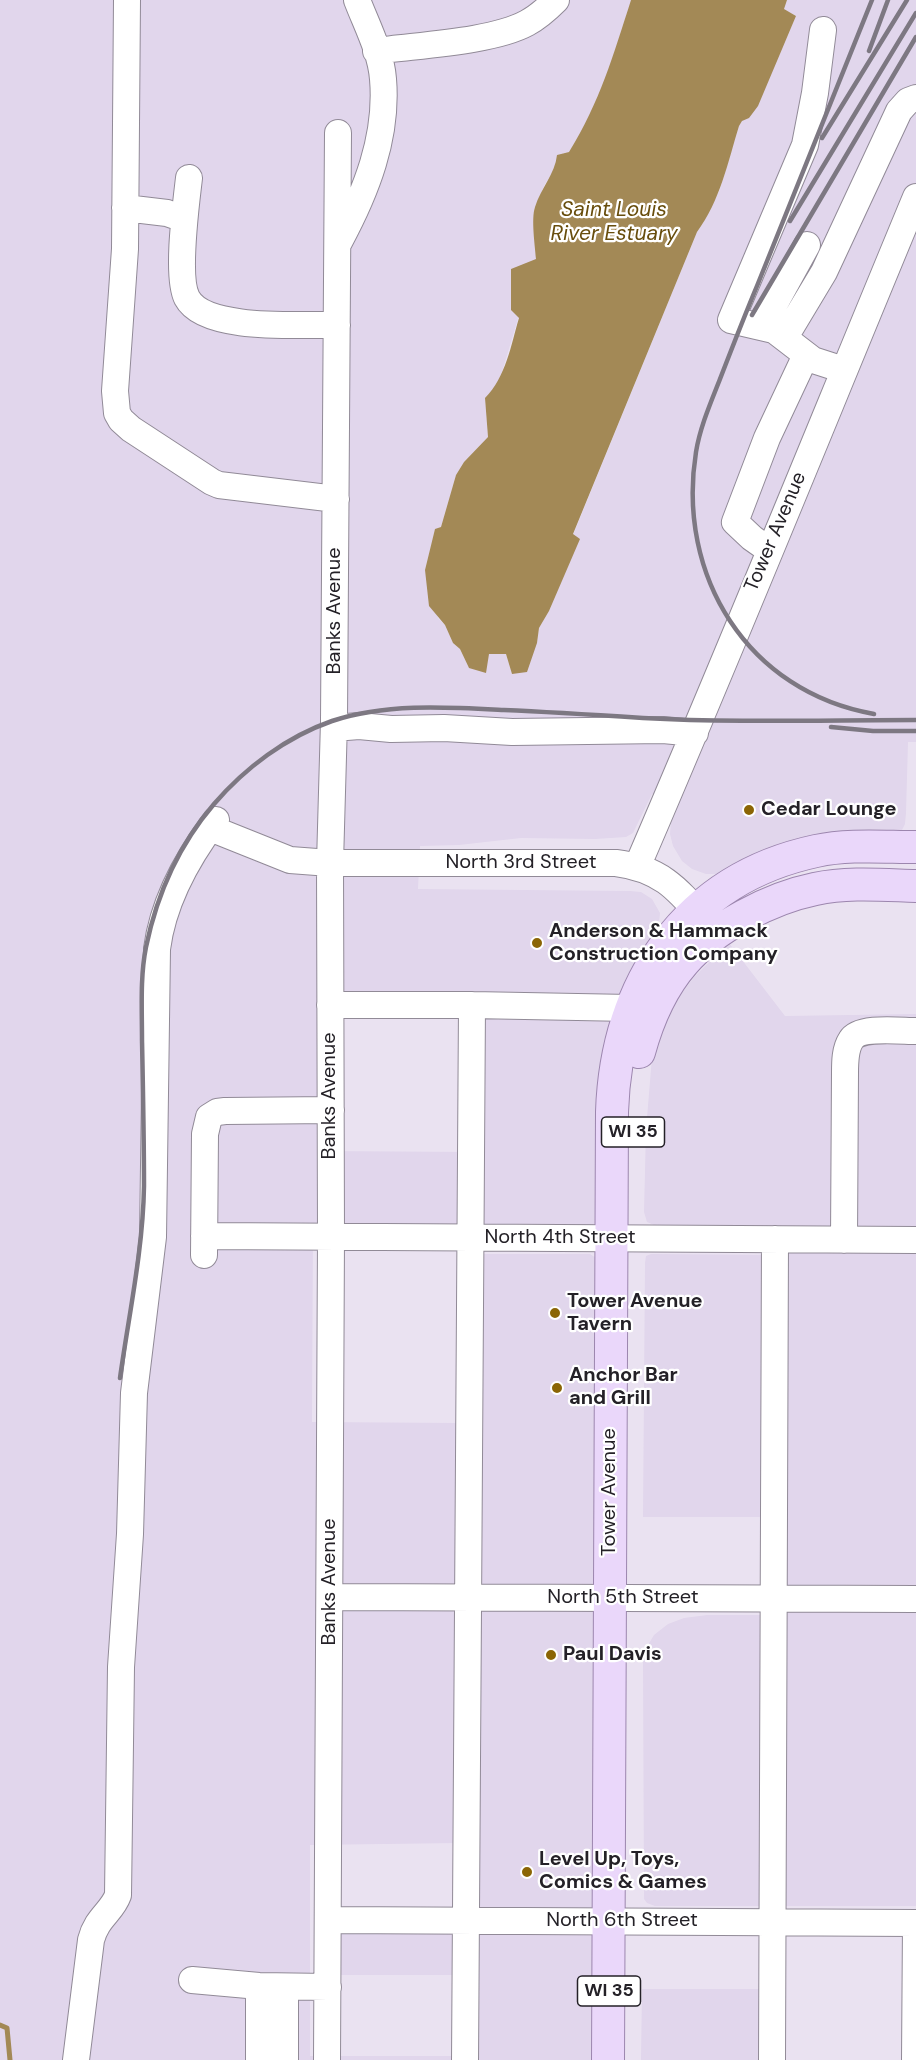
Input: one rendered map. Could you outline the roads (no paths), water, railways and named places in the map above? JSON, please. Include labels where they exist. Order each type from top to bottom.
[{"type":"main road","name":"WI 35","points":[[696,910],[750,874],[798,855],[840,848],[916,847]]},
{"type":"main road","name":"WI 35","points":[[716,934],[766,905],[815,889],[853,884],[916,886]]},
{"type":"main road","name":"Tower Avenue","points":[[609,2060],[619,1921],[622,1238],[613,1082],[630,1008],[647,972],[682,924],[696,910]]},
{"type":"main road","name":"Tower Avenue","points":[[622,1238],[639,1050],[652,1013],[672,978],[691,954],[716,934]]},
{"type":"main road","name":"Tower Avenue","points":[[619,1921],[629,2060]]},
{"type":"street","points":[[127,0],[125,208],[122,294],[116,364],[116,406],[120,420],[219,485],[336,498]]},
{"type":"street","points":[[338,244],[363,194],[376,154],[383,111],[383,78],[376,51],[357,0]]},
{"type":"street","points":[[376,51],[503,32],[525,25],[541,15],[556,0]]},
{"type":"street","points":[[823,30],[805,145],[731,320],[775,332],[806,355],[844,370]]},
{"type":"street","points":[[775,332],[824,272],[899,111],[908,101],[916,98]]},
{"type":"street","name":"Banks Avenue","points":[[327,2060],[331,1237],[330,863],[334,728],[338,133]]},
{"type":"street","points":[[189,178],[184,219],[184,287],[188,300],[213,316],[238,323],[337,325]]},
{"type":"street","name":"Tower Avenue","points":[[637,867],[695,733],[916,198]]},
{"type":"street","points":[[125,208],[167,213],[184,219]]},
{"type":"street","points":[[775,332],[769,314],[807,245]]},
{"type":"street","points":[[769,550],[735,522],[767,438],[806,355]]},
{"type":"street","points":[[334,728],[359,726],[513,732],[663,730],[695,733]]},
{"type":"street","name":"North 3rd Street","points":[[76,2060],[94,1928],[114,1904],[118,1895],[121,1667],[130,1534],[134,1393],[153,1237],[157,949],[160,929],[175,890],[193,854],[213,824],[290,860],[330,863],[616,863],[647,870],[664,879],[696,910],[716,934]]},
{"type":"street","points":[[330,1005],[630,1008]]},
{"type":"street","points":[[465,2060],[472,1005]]},
{"type":"street","points":[[844,1239],[847,1047],[853,1036],[862,1032],[916,1030]]},
{"type":"street","name":"North 4th Street","points":[[331,1110],[225,1111],[217,1112],[209,1117],[205,1134],[204,1245],[331,1237],[916,1240]]},
{"type":"street","points":[[772,2060],[775,1239]]},
{"type":"street","name":"North 5th Street","points":[[330,1597],[916,1599]]},
{"type":"street","name":"North 6th Street","points":[[329,1920],[916,1923]]},
{"type":"street","points":[[915,2060],[916,1923]]},
{"type":"street","points":[[192,1980],[259,1986],[328,1987]]},
{"type":"street","points":[[259,1986],[260,2060]]},
{"type":"street","points":[[285,1987],[285,2060]]},
{"type":"water","name":"Saint Louis River Estuary","points":[[631,0],[787,0],[784,9],[796,16],[758,106],[739,126],[712,207],[697,232],[573,534],[580,539],[549,611],[539,628],[537,643],[527,672],[512,674],[506,654],[489,654],[486,673],[469,668],[445,625],[429,606],[425,570],[435,529],[441,527],[456,475],[464,462],[488,437],[485,398],[503,371],[519,318],[511,310],[511,269],[536,259],[533,225],[535,207],[554,168],[557,155],[569,152],[589,115],[605,78]]},
{"type":"waterway","points":[[0,2025],[7,2028],[10,2060]]},
{"type":"railway","points":[[872,0],[706,415],[696,452],[693,498],[698,542],[710,584],[730,621],[757,654],[790,681],[829,702],[874,714]]},
{"type":"railway","points":[[869,51],[888,0]]},
{"type":"railway","points":[[822,138],[907,0]]},
{"type":"railway","points":[[790,221],[916,13]]},
{"type":"railway","points":[[752,315],[916,37]]},
{"type":"railway","points":[[120,1378],[143,1210],[142,993],[146,947],[163,890],[190,837],[214,804],[253,766],[283,745],[332,721],[353,715],[395,709],[461,708],[711,720],[916,720]]},
{"type":"railway","points":[[831,727],[873,731],[916,731]]},
{"type":"place","name":"Cedar Lounge","points":[[749,810]]},
{"type":"place","name":"Anderson & Hammack Construction Company","points":[[537,943]]},
{"type":"place","name":"Tower Avenue Tavern","points":[[555,1313]]},
{"type":"place","name":"Anchor Bar and Grill","points":[[557,1388]]},
{"type":"place","name":"Paul Davis","points":[[551,1655]]},
{"type":"place","name":"Level Up, Toys, Comics & Games","points":[[527,1872]]}]
